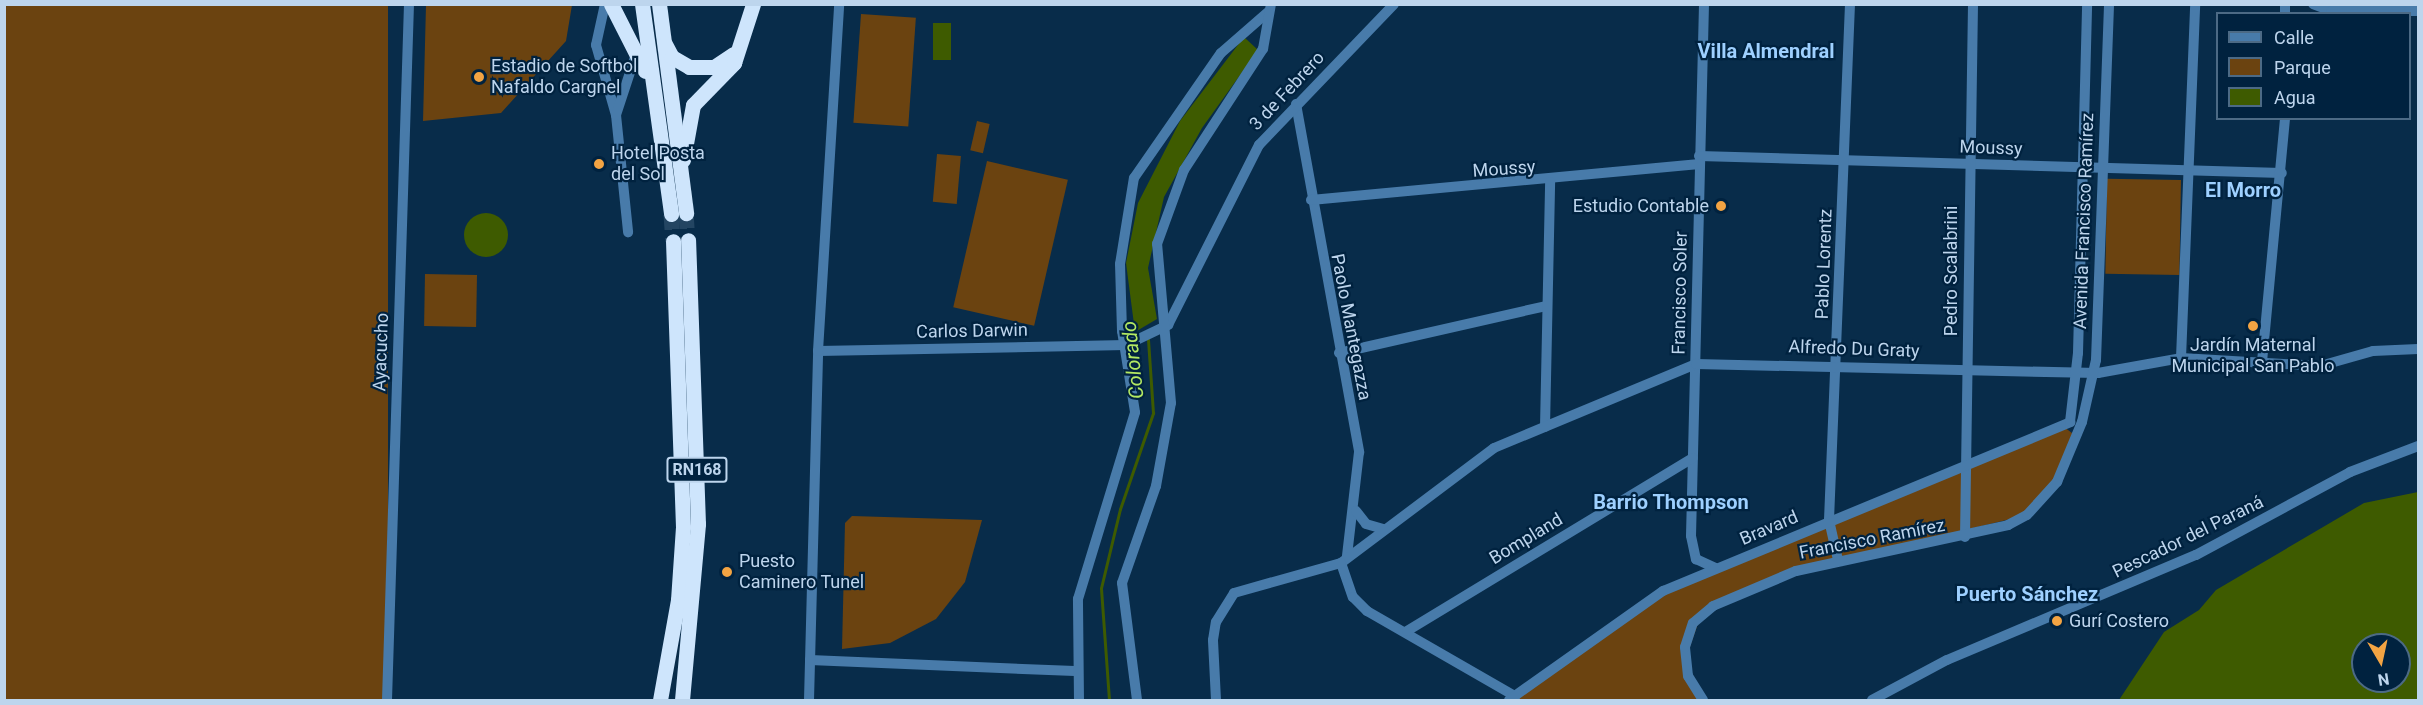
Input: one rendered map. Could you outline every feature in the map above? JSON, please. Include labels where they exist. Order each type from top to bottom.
[{"type":"highway","points":[[611,4],[651,83]]},
{"type":"highway","points":[[642,4],[651,83],[678,214],[681,175],[693,105],[734,63],[744,40],[753,4]]},
{"type":"highway","points":[[659,4],[681,175]]},
{"type":"highway","points":[[661,25],[666,50],[689,67],[724,62],[744,40]]},
{"type":"highway","name":"RN168","points":[[682,700],[698,524],[688,240]]},
{"type":"highway","name":"RN168","points":[[660,700],[678,600],[683,527],[673,241]]},
{"type":"street","name":"Ayacucho","points":[[387,700],[409,4]]},
{"type":"street","points":[[605,4],[596,45],[616,115],[628,232]]},
{"type":"street","points":[[809,700],[818,351],[839,4]]},
{"type":"street","name":"3 de Febrero","points":[[1164,328],[1193,278],[1259,145],[1394,4]]},
{"type":"street","name":"Francisco Soler","points":[[1704,4],[1693,458],[1693,552],[1701,564],[1715,568]]},
{"type":"street","name":"Pablo Lorentz","points":[[1839,560],[1828,520],[1837,366],[1850,4]]},
{"type":"street","name":"Pedro Scalabrini","points":[[1965,537],[1973,4]]},
{"type":"street","name":"Avenida Francisco Ramírez","points":[[2064,428],[2075,412],[2080,167],[2087,4]]},
{"type":"street","name":"Avenida Francisco Ramírez","points":[[2076,436],[2094,373],[2109,4]]},
{"type":"street","points":[[2181,358],[2186,172],[2195,4]]},
{"type":"street","points":[[2313,4],[2331,11],[2418,11]]},
{"type":"street","points":[[1137,700],[1122,583],[1156,486],[1170,419],[1164,328],[1156,259],[1169,199],[1206,130],[1263,50],[1269,8]]},
{"type":"street","points":[[1079,700],[1075,671],[1075,627],[1086,560],[1135,412],[1130,344],[1120,264],[1137,169],[1221,53],[1269,8]]},
{"type":"street","points":[[616,115],[645,31]]},
{"type":"street","name":"Paolo Mantegazza","points":[[1296,104],[1338,353],[1359,452],[1356,511],[1344,559]]},
{"type":"street","points":[[2262,362],[2285,147],[2285,120]]},
{"type":"street","name":"Moussy","points":[[1311,200],[1550,182],[1699,160],[1844,161],[2080,167],[2101,170],[2282,173]]},
{"type":"street","points":[[1545,427],[1550,182]]},
{"type":"street","points":[[1338,353],[1546,306]]},
{"type":"street","points":[[1130,344],[1164,328]]},
{"type":"street","name":"Carlos Darwin","points":[[818,351],[1130,344]]},
{"type":"street","name":"Alfredo Du Graty","points":[[1344,559],[1475,460],[1545,427],[1696,364],[2094,373],[2181,358],[2319,366],[2373,351],[2418,349]]},
{"type":"street","name":"Bravard","points":[[1512,698],[1646,600],[1828,520],[2064,428]]},
{"type":"street","name":"Francisco Ramírez","points":[[1703,700],[1689,676],[1685,647],[1701,615],[1751,586],[1839,560],[1965,537],[2027,515],[2057,482],[2076,436]]},
{"type":"street","name":"Pescador del Paraná","points":[[1872,700],[1947,660],[2196,555],[2350,471],[2418,446]]},
{"type":"street","name":"Bompland","points":[[1407,631],[1693,458]]},
{"type":"street","points":[[1356,511],[1366,524],[1383,529]]},
{"type":"street","points":[[1216,700],[1213,640],[1216,622],[1234,593],[1344,559],[1353,597],[1512,698]]},
{"type":"street","points":[[810,660],[1075,671]]},
{"type":"green space","name":"Estadio de Softbol Nafaldo Cargnel","points":[[426,4],[572,5],[566,41],[501,113],[423,121]]},
{"type":"green space","points":[[4,5],[388,5],[388,700],[4,700]]},
{"type":"green space","points":[[861,14],[916,18],[908,127],[853,123]]},
{"type":"green space","points":[[977,121],[990,124],[983,153],[970,150]]},
{"type":"green space","points":[[937,154],[961,156],[957,204],[933,202]]},
{"type":"green space","points":[[987,161],[1068,180],[1034,326],[953,307]]},
{"type":"green space","points":[[2107,179],[2181,180],[2179,275],[2105,274]]},
{"type":"green space","points":[[425,274],[477,275],[476,327],[424,326]]},
{"type":"green space","points":[[2064,427],[2076,436],[2062,473],[2027,515],[1796,571],[1701,615],[1686,658],[1703,700],[1509,700],[1646,600]]},
{"type":"green space","points":[[852,516],[982,520],[965,582],[936,619],[890,643],[842,649],[845,523]]},
{"type":"water","points":[[933,23],[951,23],[951,60],[933,60]]},
{"type":"water","points":[[1244,37],[1258,50],[1202,128],[1164,197],[1148,268],[1157,319],[1135,332],[1126,263],[1138,203],[1180,121]]},
{"type":"water","points":[[486,213],[502,219],[508,235],[502,251],[486,257],[470,251],[464,235],[470,219]]},
{"type":"water","points":[[2418,492],[2418,700],[2119,700],[2164,632],[2199,610],[2216,590],[2364,503]]},
{"type":"waterway","name":"Colorado","points":[[1109,700],[1101,588],[1120,509],[1153,413],[1148,339]]},
{"type":"tunnel","points":[[686,213],[688,240]]},
{"type":"tunnel","points":[[671,214],[673,241]]},
{"type":"place","name":"Estadio de Softbol Nafaldo Cargnel","points":[[479,77]]},
{"type":"place","name":"Hotel Posta del Sol","points":[[599,164]]},
{"type":"place","name":"Estudio Contable","points":[[1721,206]]},
{"type":"place","name":"Jardín Maternal Municipal San Pablo","points":[[2253,326]]},
{"type":"place","name":"Puesto Caminero Tunel","points":[[727,572]]},
{"type":"place","name":"Gurí Costero","points":[[2057,621]]},
{"type":"district","name":"Villa Almendral","points":[[1766,51]]},
{"type":"district","name":"El Morro","points":[[2243,190]]},
{"type":"district","name":"Barrio Thompson","points":[[1671,502]]},
{"type":"district","name":"Puerto Sánchez","points":[[2027,594]]}]
